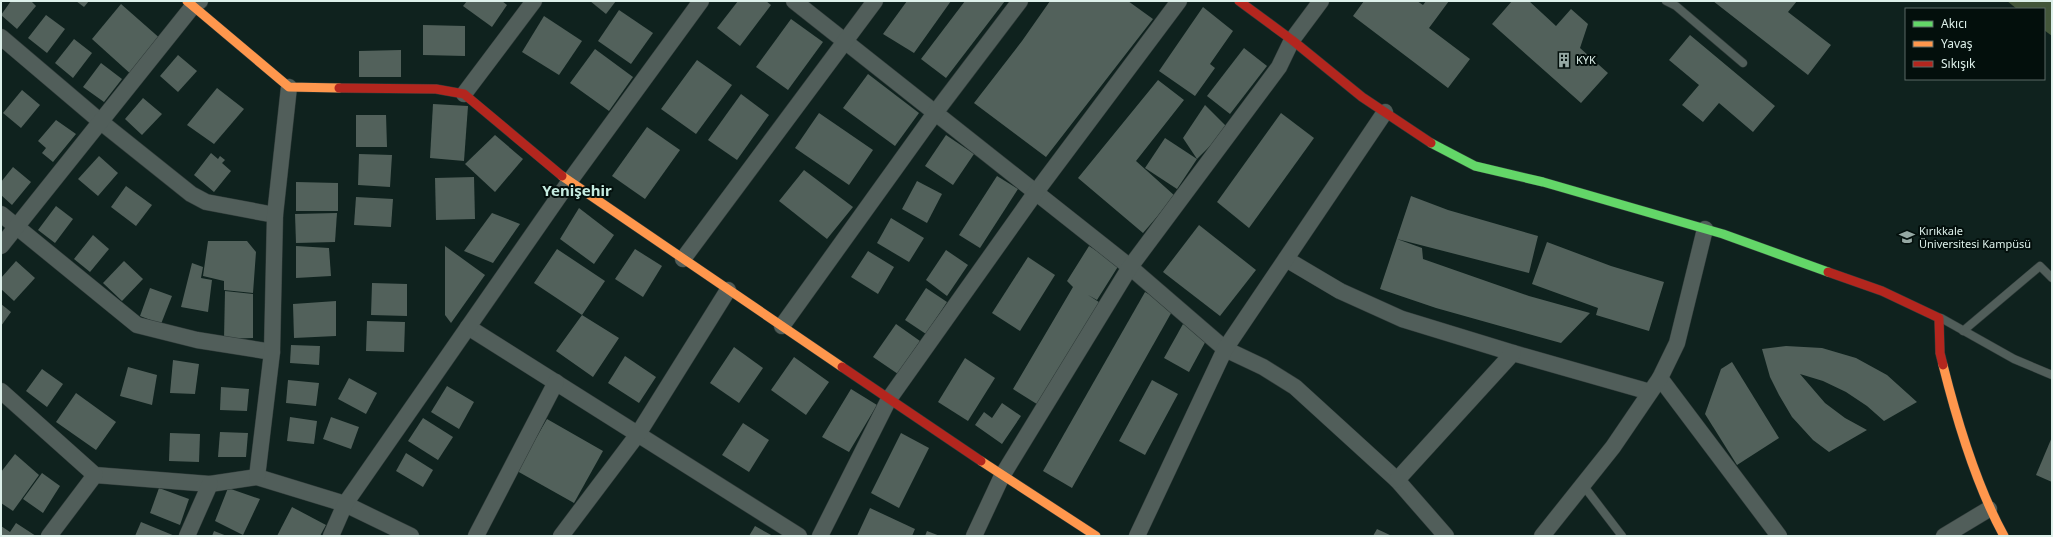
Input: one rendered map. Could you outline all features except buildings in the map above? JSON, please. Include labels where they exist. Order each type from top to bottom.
[{"type":"street","points":[[464,94],[534,1]]},
{"type":"street","points":[[331,536],[345,504],[569,182],[701,1]]},
{"type":"street","points":[[794,1],[1130,267],[1225,349],[1263,366],[1295,387],[1397,480],[1446,536]]},
{"type":"street","points":[[683,259],[846,42],[875,1]]},
{"type":"street","points":[[782,326],[935,113],[1020,1]]},
{"type":"street","points":[[820,536],[889,399],[1036,192],[1179,1]]},
{"type":"street","points":[[1239,1],[1292,40],[1362,97],[1422,138],[1476,166],[1543,182],[1705,229],[1882,291],[1939,318],[1940,353],[1952,401],[1989,509],[2004,536]]},
{"type":"street","points":[[974,536],[1002,476],[1130,267],[1279,67],[1292,40],[1322,1]]},
{"type":"street","points":[[1,246],[193,3],[289,87],[436,89],[464,94],[569,182],[1002,476],[1096,536]]},
{"type":"street","points":[[1,37],[100,122],[191,194],[206,202],[275,215]]},
{"type":"street","points":[[257,477],[272,352],[275,215],[289,87]]},
{"type":"street","points":[[1137,536],[1225,349],[1385,112]]},
{"type":"street","points":[[1,214],[137,325],[197,340],[272,352]]},
{"type":"street","points":[[1542,536],[1613,447],[1660,378],[1677,343],[1705,229]]},
{"type":"street","points":[[1286,259],[1340,291],[1402,319],[1513,353],[1650,392]]},
{"type":"street","points":[[561,536],[638,434],[728,290]]},
{"type":"street","points":[[468,327],[799,536]]},
{"type":"street","points":[[1397,480],[1513,353]]},
{"type":"street","points":[[1660,378],[1779,536]]},
{"type":"street","points":[[476,536],[556,382]]},
{"type":"street","points":[[1,391],[95,475],[210,484],[257,477],[345,504],[411,536]]},
{"type":"street","points":[[49,536],[95,475]]},
{"type":"street","points":[[187,536],[210,484]]},
{"type":"street","points":[[1944,536],[1989,509]]},
{"type":"lane","points":[[1666,1],[1676,6],[1743,63]]},
{"type":"lane","points":[[1963,331],[2040,266],[2052,278]]},
{"type":"lane","points":[[1939,318],[2014,359],[2052,375]]},
{"type":"lane","points":[[1583,485],[1622,536]]},
{"type":"green space","points":[[2007,1],[2052,1],[2052,36],[2045,31],[2045,8],[2016,8]]},
{"type":"traffic: fast","points":[[1431,143],[1475,166],[1543,182],[1723,234],[1828,272]]},
{"type":"traffic: slow","points":[[187,1],[289,87],[339,88]]},
{"type":"traffic: slow","points":[[562,176],[842,367]]},
{"type":"traffic: slow","points":[[1943,365],[1954,408],[1968,452],[1985,496],[2004,536]]},
{"type":"traffic: slow","points":[[981,461],[1096,536]]},
{"type":"traffic: jam","points":[[1239,1],[1292,40],[1362,97],[1431,143]]},
{"type":"traffic: jam","points":[[339,88],[436,89],[464,94],[562,176]]},
{"type":"traffic: jam","points":[[1828,272],[1882,291],[1939,318],[1940,353],[1943,365]]},
{"type":"traffic: jam","points":[[842,367],[981,461]]},
{"type":"place","name":"KYK","points":[[1564,60]]},
{"type":"place","name":"Kırıkkale Üniversitesi Kampüsü","points":[[1907,237]]},
{"type":"district","name":"Yenişehir","points":[[577,191]]}]
